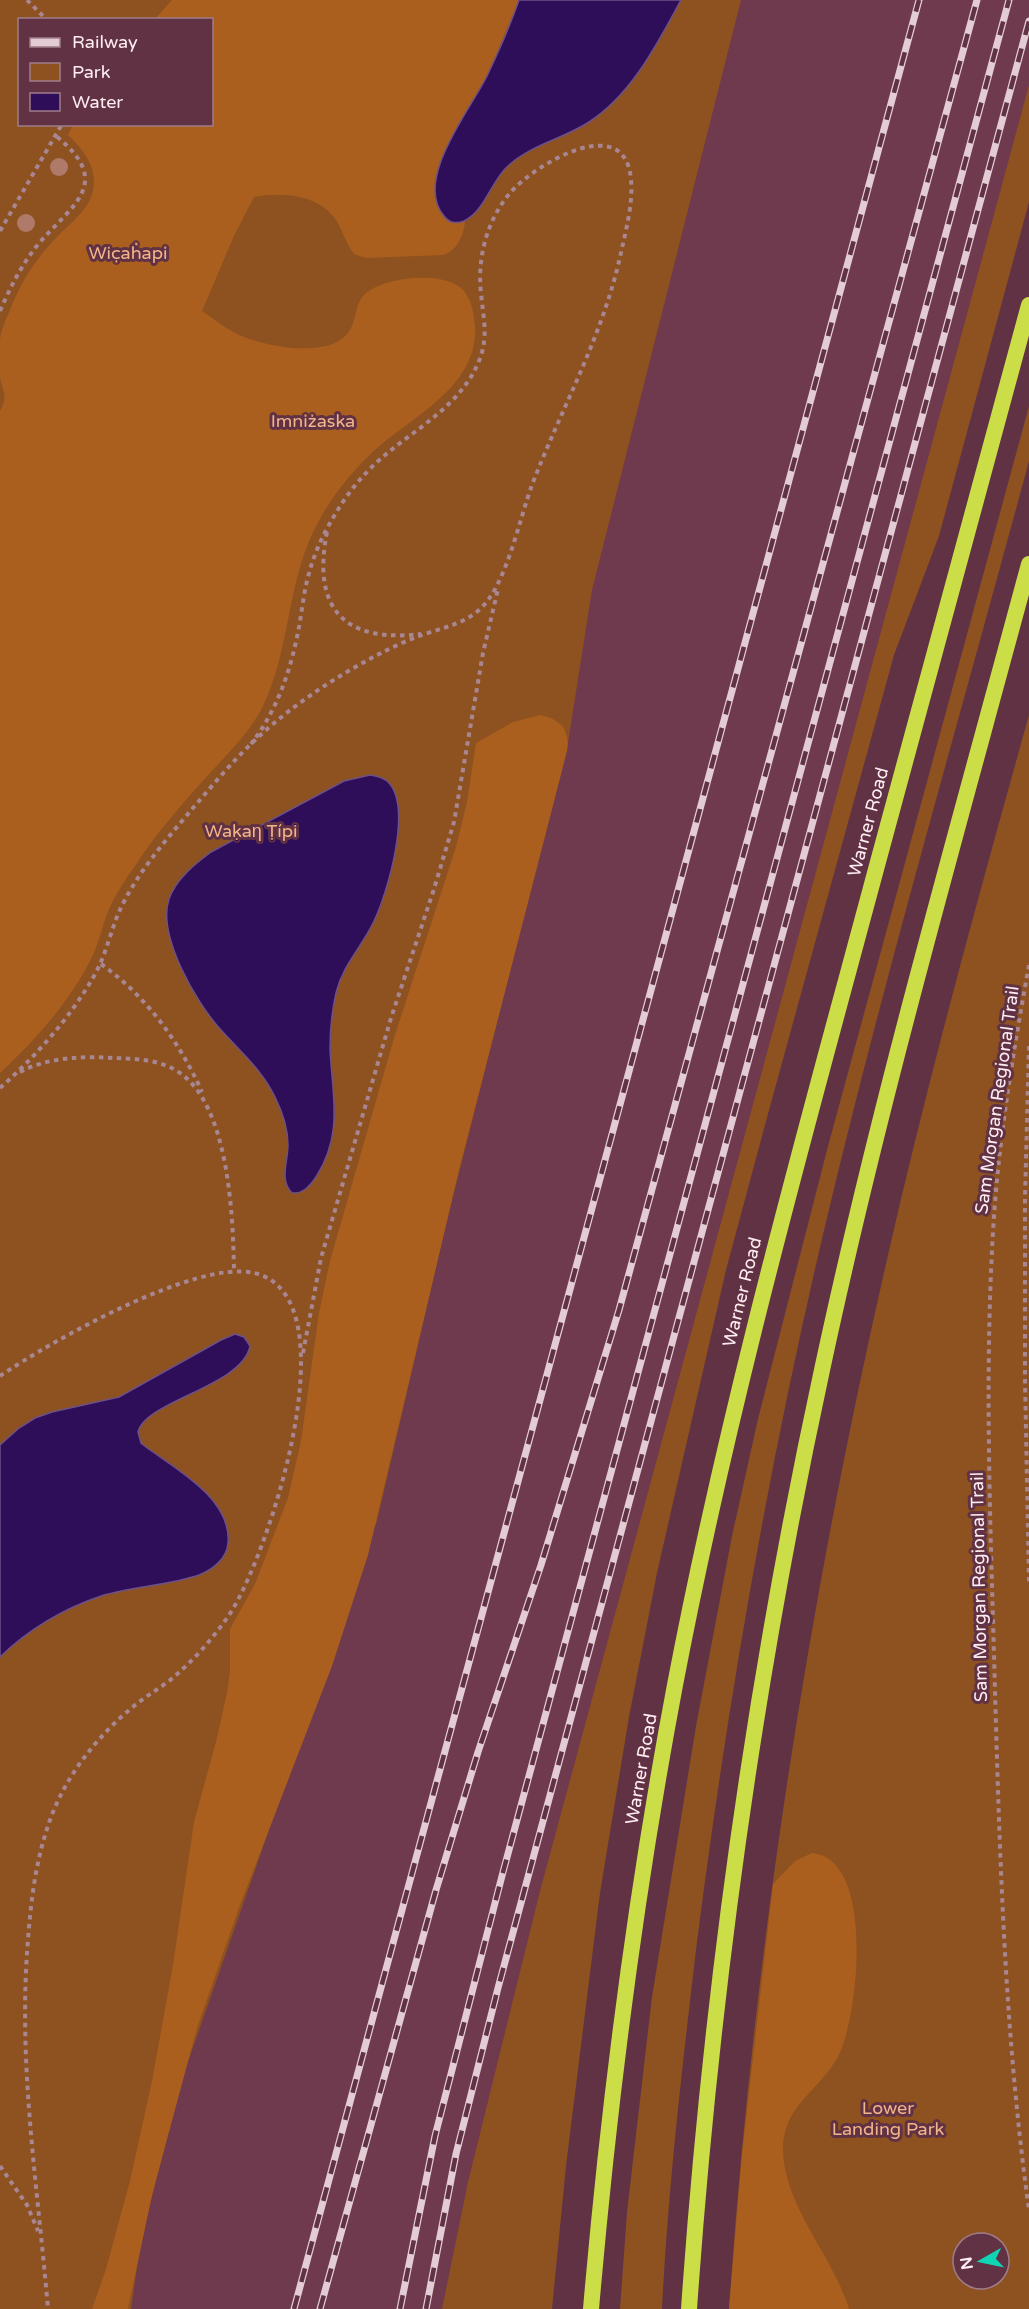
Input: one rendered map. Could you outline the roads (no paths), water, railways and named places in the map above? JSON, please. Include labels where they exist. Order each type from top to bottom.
[{"type":"highway","name":"Warner Road","points":[[591,2309],[609,2131],[639,1897],[675,1685],[710,1516],[772,1253],[1029,305]]},
{"type":"highway","points":[[689,2309],[710,2072],[732,1887],[757,1717],[803,1460],[861,1195],[902,1034],[1029,564]]},
{"type":"water","points":[[519,0],[681,0],[663,34],[631,83],[604,111],[569,133],[518,158],[503,171],[472,216],[464,221],[453,222],[444,216],[436,201],[435,184],[440,165],[458,125],[487,76]]},
{"type":"water","points":[[370,775],[387,781],[395,793],[398,809],[396,850],[379,908],[369,930],[343,973],[336,993],[330,1041],[334,1114],[330,1145],[325,1161],[316,1177],[303,1191],[292,1193],[285,1177],[287,1133],[278,1102],[264,1078],[211,1018],[190,986],[181,968],[169,931],[167,914],[169,899],[181,879],[211,852],[344,781]]},
{"type":"water","points":[[235,1334],[244,1337],[250,1346],[243,1360],[231,1372],[213,1383],[157,1411],[145,1421],[138,1432],[141,1443],[186,1475],[212,1499],[227,1527],[228,1543],[222,1559],[214,1567],[199,1575],[175,1582],[101,1596],[73,1607],[35,1629],[0,1657],[0,1445],[19,1428],[35,1418],[119,1397]]},
{"type":"railway","points":[[294,2309],[919,0]]},
{"type":"railway","points":[[320,2309],[436,1890],[478,1752],[541,1565],[619,1310],[977,0]]},
{"type":"railway","points":[[400,2309],[435,2136],[503,1872],[1009,0]]},
{"type":"railway","points":[[426,2309],[456,2154],[498,1988],[1029,21]]},
{"type":"park label","name":"Wic̣aḣapi","points":[[128,253]]},
{"type":"park label","name":"Imniżaska","points":[[313,421]]},
{"type":"park label","name":"Waḳaƞ Ṭípi","points":[[251,831]]},
{"type":"park label","name":"Lower Landing Park","points":[[888,2118]]}]
